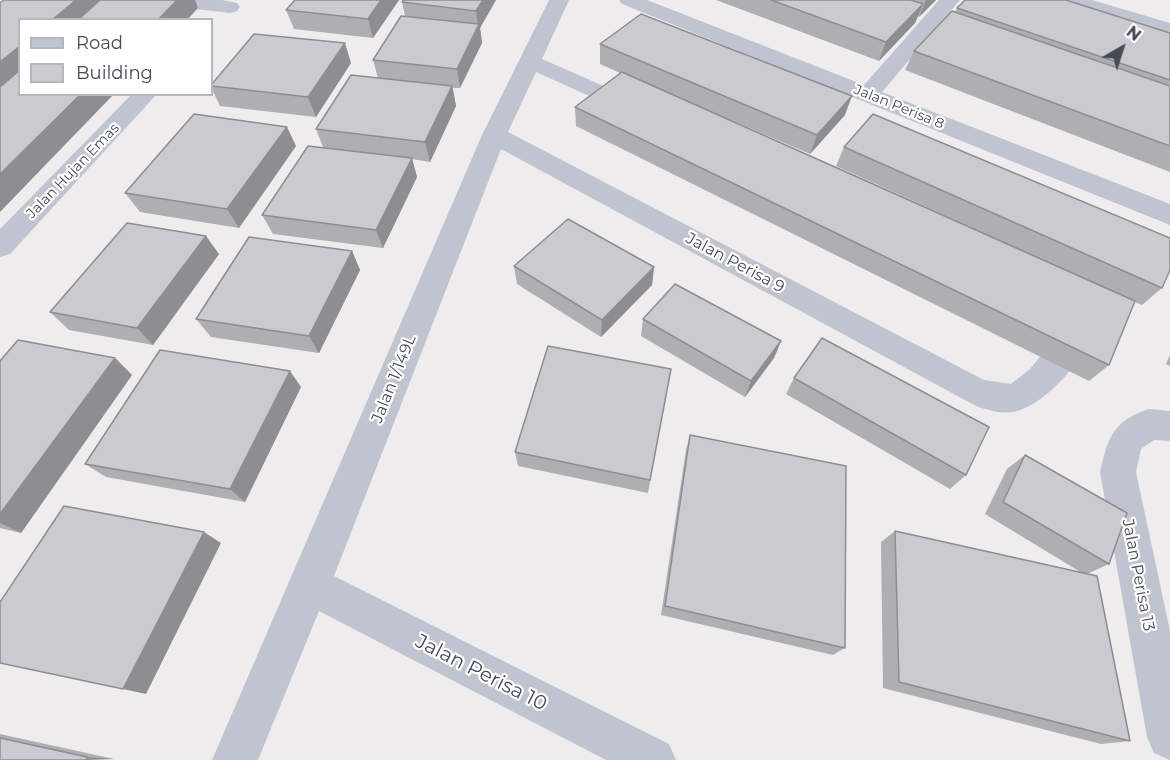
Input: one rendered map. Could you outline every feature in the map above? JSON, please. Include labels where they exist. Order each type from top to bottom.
[{"type":"street","points":[[170,0],[234,3]]},
{"type":"street","name":"Jalan 1/149L","points":[[235,760],[310,585],[494,135],[559,0]]},
{"type":"street","name":"Jalan Perisa 8","points":[[629,0],[1170,215]]},
{"type":"street","points":[[867,95],[950,0]]},
{"type":"street","points":[[1072,0],[1170,30]]},
{"type":"street","points":[[213,25],[234,3]]},
{"type":"street","points":[[531,62],[659,118]]},
{"type":"street","name":"Jalan Hujan Emas","points":[[0,247],[144,96]]},
{"type":"street","name":"Jalan Perisa 9","points":[[494,135],[976,392],[1008,398],[1022,395],[1032,388],[1065,350],[1070,338],[1065,323],[1046,304]]},
{"type":"street","name":"Jalan Perisa 13","points":[[1159,425],[1125,441],[1118,472],[1170,737]]},
{"type":"street","name":"Jalan Perisa 10","points":[[310,585],[653,760]]},
{"type":"building","points":[[4,0],[76,0],[54,18],[18,18],[18,48],[0,62],[0,3]]},
{"type":"building","points":[[100,0],[177,0],[160,18],[80,18]]},
{"type":"building","points":[[295,0],[381,0],[368,19],[286,10]]},
{"type":"building","points":[[403,0],[483,0],[476,11],[402,2]]},
{"type":"building","points":[[771,0],[911,0],[923,4],[886,42]]},
{"type":"building","points":[[965,0],[1066,0],[1170,33],[1170,80],[957,8]]},
{"type":"building","points":[[952,11],[1170,86],[1170,146],[914,51]]},
{"type":"building","points":[[641,14],[852,96],[817,135],[600,44]]},
{"type":"building","points":[[401,16],[479,24],[457,69],[373,60]]},
{"type":"building","points":[[254,34],[345,43],[308,97],[213,86],[213,83]]},
{"type":"building","points":[[18,72],[18,96],[79,96],[0,174],[0,87]]},
{"type":"building","points":[[622,72],[1135,301],[1109,365],[575,107]]},
{"type":"building","points":[[351,75],[452,86],[425,142],[316,129]]},
{"type":"building","points":[[194,114],[287,127],[227,209],[125,193]]},
{"type":"building","points":[[873,114],[1170,238],[1170,270],[1162,288],[844,147]]},
{"type":"building","points":[[308,146],[412,158],[376,230],[262,215]]},
{"type":"building","points":[[568,219],[654,267],[602,320],[514,266]]},
{"type":"building","points":[[127,223],[206,236],[137,328],[50,312]]},
{"type":"building","points":[[249,237],[352,251],[309,336],[196,319]]},
{"type":"building","points":[[675,284],[781,341],[751,381],[643,319]]},
{"type":"building","points":[[822,338],[989,427],[966,475],[794,378]]},
{"type":"building","points":[[18,340],[115,358],[0,514],[0,361]]},
{"type":"building","points":[[548,346],[671,369],[650,480],[515,452]]},
{"type":"building","points":[[160,350],[290,371],[230,489],[85,464]]},
{"type":"building","points":[[690,435],[846,466],[845,648],[665,606]]},
{"type":"building","points":[[1025,455],[1127,513],[1109,564],[1003,502]]},
{"type":"building","points":[[64,506],[204,532],[123,689],[0,663],[0,602]]},
{"type":"building","points":[[895,531],[1097,576],[1130,741],[899,682]]},
{"type":"building","points":[[0,738],[87,757],[86,760],[0,760]]}]
